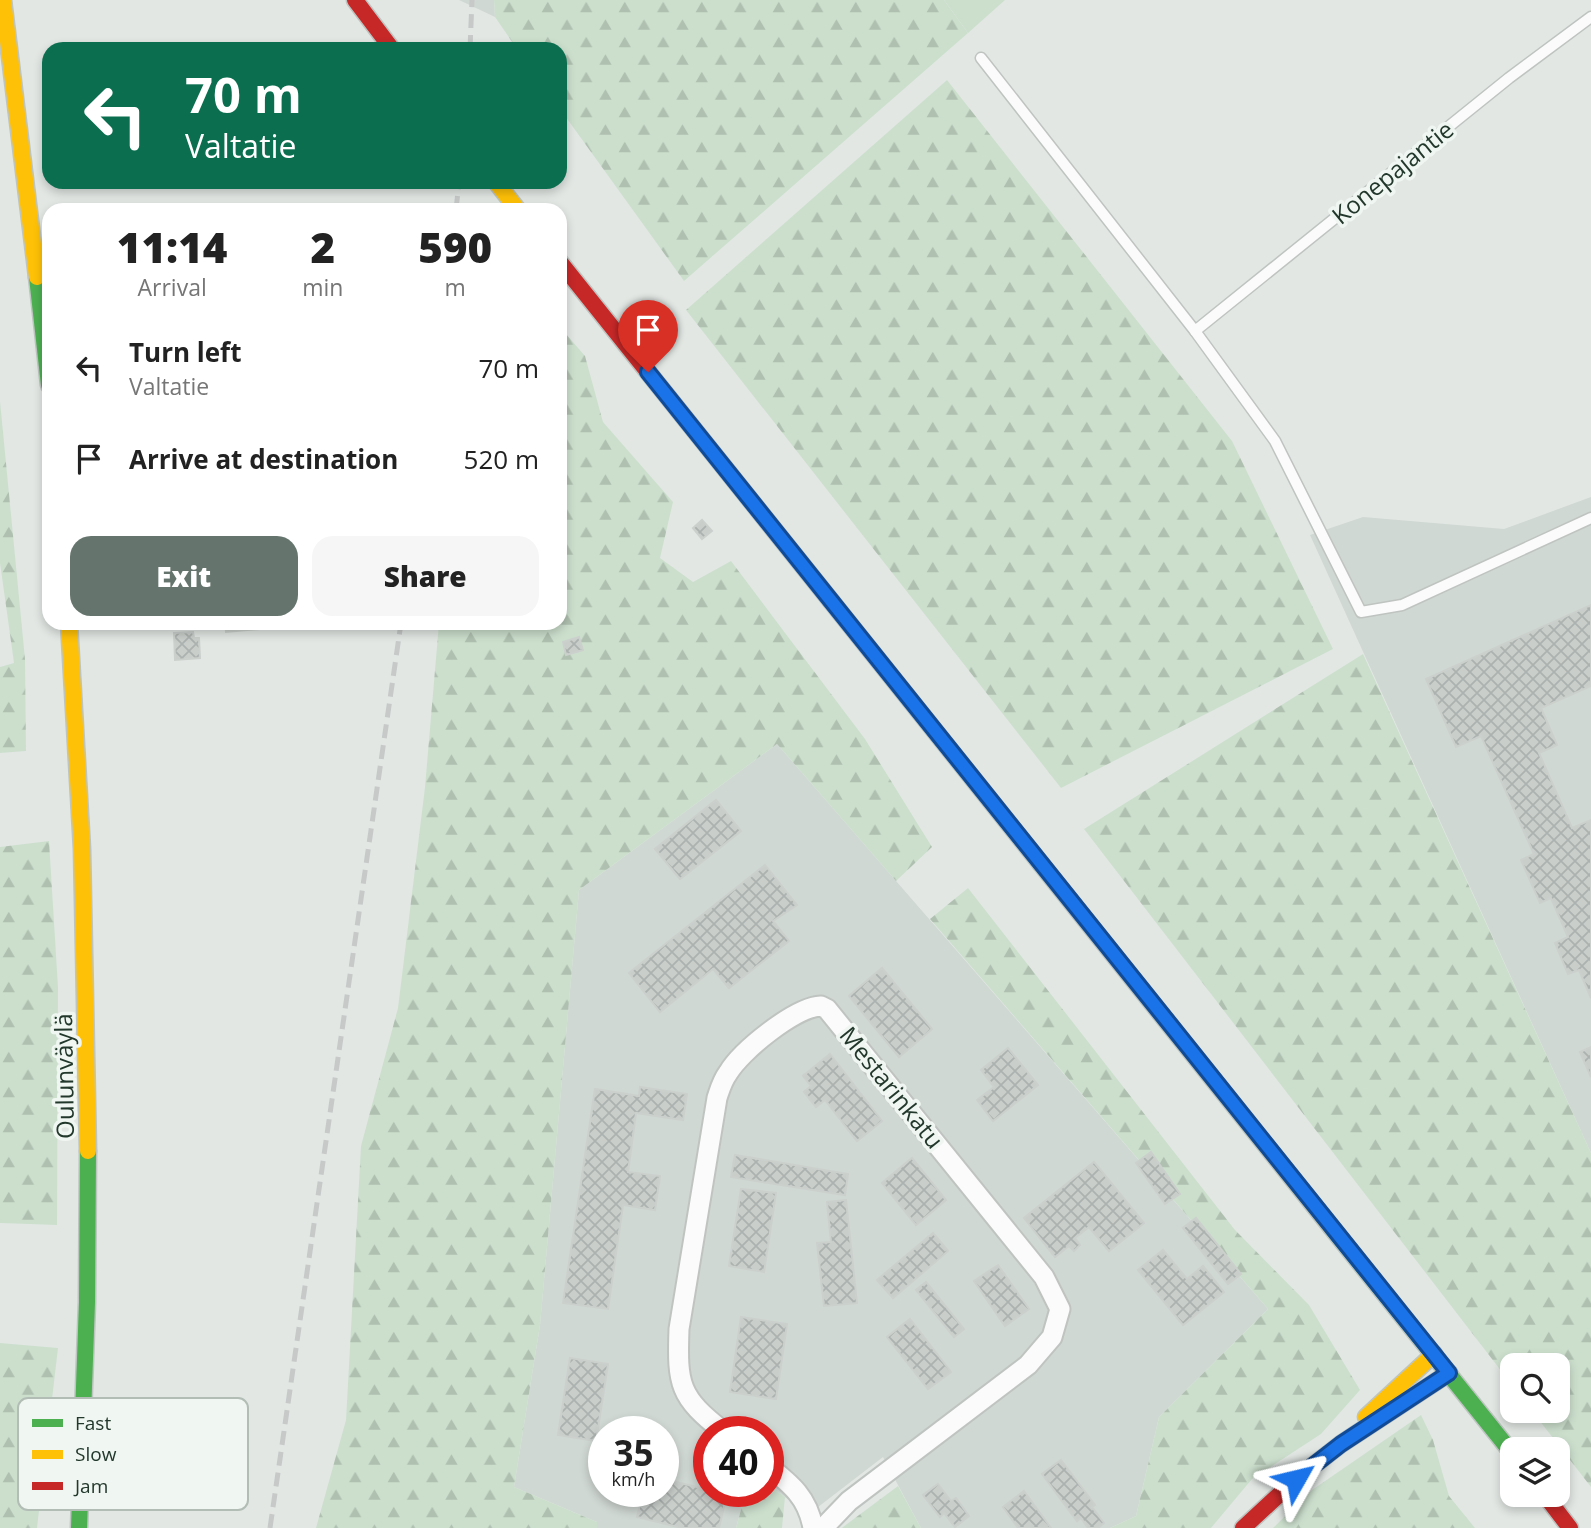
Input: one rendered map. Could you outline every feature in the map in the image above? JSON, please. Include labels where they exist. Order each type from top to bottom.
[{"type":"main road","points":[[3,0],[42,319]]},
{"type":"main road","points":[[355,0],[387,42]]},
{"type":"main road","points":[[502,189],[512,203]]},
{"type":"main road","points":[[567,271],[1500,1438]]},
{"type":"main road","name":"Oulunväylä","points":[[69,630],[85,912],[90,1222],[84,1398]]},
{"type":"main road","points":[[1341,1444],[1399,1383],[1434,1354]]},
{"type":"main road","points":[[1243,1528],[1296,1479],[1341,1444],[1449,1373]]},
{"type":"main road","points":[[1554,1507],[1570,1528]]},
{"type":"main road","name":"Oulunväylä","points":[[79,1528],[80,1510]]},
{"type":"street","name":"Mestarinkatu","points":[[706,1416],[690,1402],[680,1378],[679,1329],[717,1098],[728,1072],[750,1047],[804,1009],[821,1006],[827,1009],[1044,1277],[1060,1309],[1052,1337],[1028,1365],[849,1501],[823,1528]]},
{"type":"street","points":[[784,1481],[803,1498],[813,1528]]},
{"type":"lane","name":"Konepajantie","points":[[1195,331],[1509,78],[1591,17]]},
{"type":"lane","points":[[982,58],[1195,331],[1275,441],[1361,612],[1402,605],[1591,518]]},
{"type":"shaded area","points":[[459,0],[494,0],[495,17]]},
{"type":"shaded area","points":[[1591,497],[1591,1153],[1310,535],[1363,517],[1504,529]]},
{"type":"shaded area","points":[[777,744],[1268,1309],[1159,1417],[1136,1516],[1110,1528],[921,1528],[883,1457],[809,1514],[784,1496],[784,1416],[693,1416],[693,1507],[742,1507],[736,1528],[597,1528],[597,1522],[514,1487],[540,1325],[579,890]]},
{"type":"green space","points":[[494,0],[944,0],[968,33],[684,281],[567,119],[567,42],[512,42],[495,17]]},
{"type":"green space","points":[[944,0],[1005,0],[968,33]]},
{"type":"green space","points":[[947,80],[1232,441],[1333,649],[1061,788],[686,310]]},
{"type":"green space","points":[[567,335],[585,356],[603,422],[673,502],[660,558],[693,582],[731,561],[865,739],[932,847],[896,881],[777,744],[579,890],[540,1325],[514,1487],[597,1522],[597,1528],[316,1528],[346,1420],[361,1146],[398,1008],[425,787],[438,630],[567,630]]},
{"type":"green space","points":[[0,401],[25,659],[26,751],[0,753],[0,667],[14,663],[0,563]]},
{"type":"green space","points":[[1363,654],[1591,1153],[1591,1487],[1570,1460],[1570,1437],[1552,1437],[1541,1423],[1570,1423],[1570,1353],[1500,1353],[1500,1369],[1084,829]]},
{"type":"green space","points":[[49,841],[58,987],[57,1225],[0,1223],[0,847]]},
{"type":"green space","points":[[968,888],[1235,1230],[1309,1305],[1360,1390],[1321,1434],[1252,1479],[1211,1528],[1110,1528],[1136,1516],[1159,1417],[1268,1309],[930,919]]},
{"type":"green space","points":[[0,1343],[58,1348],[52,1398],[18,1398],[18,1510],[39,1510],[37,1528],[0,1528]]},
{"type":"green space","points":[[1421,1415],[1433,1440],[1449,1496],[1475,1528],[1273,1528],[1312,1490]]},
{"type":"green space","points":[[898,1486],[921,1528],[842,1528],[843,1527]]},
{"type":"green space","points":[[785,1497],[782,1528],[736,1528],[742,1507],[784,1507]]},
{"type":"building","points":[[702,520],[712,531],[702,539],[693,528]]},
{"type":"building","points":[[1591,605],[1591,686],[1541,708],[1557,745],[1539,753],[1572,828],[1591,820],[1591,998],[1579,970],[1568,974],[1555,943],[1568,937],[1551,898],[1540,903],[1521,860],[1534,854],[1481,736],[1456,747],[1426,679]]},
{"type":"building","points":[[193,632],[194,638],[199,638],[200,658],[175,660],[174,633]]},
{"type":"building","points":[[579,637],[583,650],[566,655],[563,642]]},
{"type":"building","points":[[716,800],[741,831],[680,879],[655,849]]},
{"type":"building","points":[[765,865],[797,905],[773,921],[789,941],[729,988],[713,969],[660,1012],[629,973]]},
{"type":"building","points":[[882,968],[932,1029],[899,1057],[849,996]]},
{"type":"building","points":[[1591,1047],[1591,1077],[1580,1052]]},
{"type":"building","points":[[1008,1048],[1038,1085],[993,1121],[977,1100],[994,1087],[981,1070]]},
{"type":"building","points":[[830,1054],[882,1121],[857,1141],[825,1100],[816,1107],[804,1092],[811,1086],[803,1076]]},
{"type":"building","points":[[640,1087],[687,1094],[683,1120],[636,1113],[628,1172],[660,1176],[655,1210],[623,1205],[608,1309],[563,1303],[595,1089],[639,1096]]},
{"type":"building","points":[[1151,1152],[1180,1194],[1165,1204],[1136,1163]]},
{"type":"building","points":[[735,1155],[848,1174],[845,1195],[731,1177]]},
{"type":"building","points":[[912,1158],[946,1200],[916,1225],[882,1183]]},
{"type":"building","points":[[1094,1162],[1144,1223],[1109,1251],[1089,1227],[1075,1238],[1080,1245],[1074,1251],[1069,1246],[1055,1257],[1024,1218]]},
{"type":"building","points":[[741,1189],[776,1193],[764,1272],[729,1266]]},
{"type":"building","points":[[846,1200],[857,1303],[824,1306],[817,1243],[831,1242],[827,1202]]},
{"type":"building","points":[[1196,1218],[1241,1274],[1228,1284],[1183,1228]]},
{"type":"building","points":[[933,1233],[948,1251],[893,1298],[877,1280]]},
{"type":"building","points":[[1163,1250],[1187,1279],[1203,1266],[1224,1292],[1183,1325],[1138,1270]]},
{"type":"building","points":[[998,1265],[1029,1309],[1005,1326],[974,1281]]},
{"type":"building","points":[[926,1282],[964,1329],[954,1337],[916,1290]]},
{"type":"building","points":[[741,1317],[787,1324],[776,1399],[730,1392]]},
{"type":"building","points":[[910,1319],[951,1372],[928,1389],[887,1337]]},
{"type":"building","points":[[570,1358],[608,1364],[600,1416],[588,1416],[588,1440],[558,1435]]},
{"type":"building","points":[[1061,1460],[1095,1505],[1092,1507],[1104,1523],[1098,1528],[1088,1528],[1081,1518],[1077,1521],[1042,1474]]},
{"type":"building","points":[[679,1483],[693,1486],[693,1507],[724,1507],[719,1528],[682,1528],[637,1517],[639,1507],[679,1507]]},
{"type":"building","points":[[938,1484],[951,1501],[956,1498],[969,1516],[955,1527],[944,1513],[940,1517],[923,1495]]},
{"type":"building","points":[[1024,1491],[1051,1528],[1018,1528],[1003,1507]]},
{"type":"railway","points":[[470,42],[472,0]]},
{"type":"railway","points":[[457,203],[458,189]]},
{"type":"railway","points":[[270,1528],[400,630]]},
{"type":"traffic: fast","points":[[37,277],[42,322]]},
{"type":"traffic: fast","points":[[831,601],[1041,864]]},
{"type":"traffic: fast","points":[[84,1398],[88,1151]]},
{"type":"traffic: fast","points":[[1331,1227],[1500,1438]]},
{"type":"traffic: fast","points":[[79,1528],[80,1510]]},
{"type":"traffic: slow","points":[[3,0],[37,277]]},
{"type":"traffic: slow","points":[[502,189],[512,203]]},
{"type":"traffic: slow","points":[[69,630],[82,849],[88,1151]]},
{"type":"traffic: slow","points":[[1041,864],[1331,1227]]},
{"type":"traffic: slow","points":[[1366,1417],[1434,1354]]},
{"type":"traffic: jam","points":[[355,0],[387,42]]},
{"type":"traffic: jam","points":[[567,271],[831,601]]},
{"type":"traffic: jam","points":[[1243,1528],[1296,1479],[1341,1444],[1449,1373]]},
{"type":"traffic: jam","points":[[1554,1507],[1570,1528]]},
{"type":"route","points":[[648,372],[1449,1373],[1341,1444],[1296,1479]]}]
